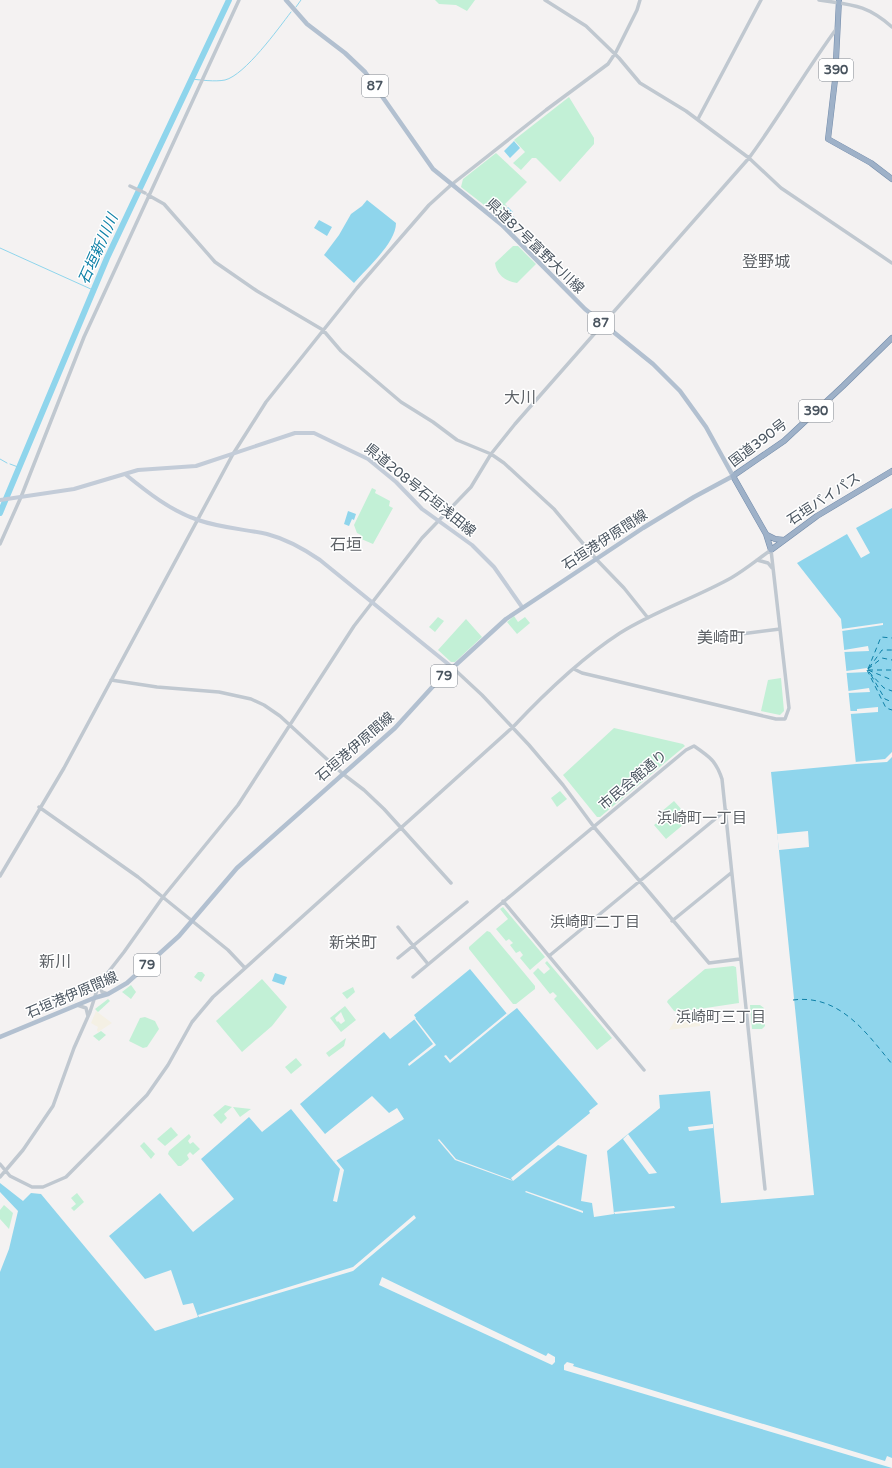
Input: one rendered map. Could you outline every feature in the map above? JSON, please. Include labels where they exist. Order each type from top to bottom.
[{"type":"highway","name":"390","points":[[839,2],[835,80],[828,139],[871,163],[892,179]]},
{"type":"highway","name":"国道390号","points":[[771,550],[766,534],[733,476],[784,441],[892,338]]},
{"type":"highway","name":"石垣バイパス","points":[[771,550],[817,516],[892,471]]},
{"type":"highway","points":[[766,534],[775,539],[784,540]]},
{"type":"main road","name":"県道87号富野大川線","points":[[286,0],[307,24],[345,53],[364,72],[433,169],[502,225],[573,298],[603,325],[652,364],[680,391],[706,427],[733,476]]},
{"type":"main road","name":"県道208号石垣浅田線","points":[[1,500],[74,489],[148,469],[196,466],[295,433],[308,432],[319,434],[368,459],[396,482],[422,509],[472,545],[494,567],[522,607]]},
{"type":"main road","points":[[125,474],[166,504],[197,520],[222,527],[268,534],[292,543],[320,560],[453,668]]},
{"type":"main road","name":"石垣港伊原間線","points":[[0,1037],[94,998],[108,994],[128,983],[179,936],[237,868],[395,728],[436,683],[494,629],[522,607],[643,528],[700,493],[733,476]]},
{"type":"street","points":[[0,544],[21,497],[84,337],[146,194],[240,0]]},
{"type":"street","points":[[545,0],[586,26],[615,54],[640,83],[698,119],[749,158],[781,188],[892,263]]},
{"type":"street","points":[[0,876],[39,807],[64,768],[197,520],[258,413],[323,330],[429,205],[451,185],[546,110],[602,71],[615,54],[637,10],[640,0]]},
{"type":"street","points":[[698,119],[761,0]]},
{"type":"street","points":[[819,0],[847,3],[867,9],[892,27]]},
{"type":"street","points":[[0,1177],[23,1150],[53,1106],[74,1048],[88,1017],[99,984],[124,952],[163,896],[238,805],[282,739],[289,724],[354,626],[422,538],[470,487],[491,454],[749,158],[779,118],[815,58],[837,28]]},
{"type":"street","points":[[130,186],[164,204],[215,262],[257,291],[323,330],[341,350],[401,402],[433,422],[457,440],[491,454],[538,492],[567,523],[596,559],[624,588],[648,618]]},
{"type":"street","points":[[0,1164],[20,1182],[32,1186],[43,1187],[66,1177],[147,1095],[168,1065],[192,1022],[213,997],[327,892],[513,727],[537,701],[574,669],[620,633],[731,578],[771,550]]},
{"type":"street","points":[[574,669],[582,673],[783,720],[787,717],[789,708],[771,550]]},
{"type":"street","points":[[757,560],[768,562],[773,571]]},
{"type":"street","points":[[718,637],[780,629]]},
{"type":"street","points":[[453,668],[513,727],[557,777],[594,827],[708,963],[740,959]]},
{"type":"street","points":[[111,680],[156,687],[219,692],[252,699],[272,710],[343,774],[364,790],[402,827],[451,883]]},
{"type":"street","name":"市民会館通り","points":[[413,976],[686,750],[694,746],[712,759],[718,768],[722,780],[726,810]]},
{"type":"street","points":[[39,807],[163,896],[228,950],[245,968]]},
{"type":"street","points":[[726,810],[731,873],[765,1190]]},
{"type":"street","points":[[549,956],[726,810]]},
{"type":"street","points":[[672,921],[731,873]]},
{"type":"street","points":[[503,901],[644,1070]]},
{"type":"street","points":[[398,958],[467,902]]},
{"type":"street","points":[[398,927],[428,964]]},
{"type":"street","points":[[99,984],[102,992],[108,994]]},
{"type":"street","points":[[77,1005],[86,1008],[88,1017]]},
{"type":"green space","points":[[435,0],[475,0],[467,11],[456,5],[439,4]]},
{"type":"green space","points":[[569,97],[594,138],[594,144],[560,182],[536,158],[532,158],[521,170],[513,163],[525,152],[514,140]]},
{"type":"green space","points":[[496,153],[527,182],[505,204],[507,206],[497,215],[461,187],[463,179]]},
{"type":"green space","points":[[513,246],[518,246],[536,264],[517,283],[502,277],[495,263]]},
{"type":"green space","points":[[372,488],[376,490],[375,493],[390,501],[389,506],[393,508],[373,544],[359,538],[361,535],[357,533],[354,525]]},
{"type":"green space","points":[[514,616],[518,622],[525,617],[530,623],[517,634],[507,622]]},
{"type":"green space","points":[[438,617],[444,621],[435,632],[429,627]]},
{"type":"green space","points":[[466,619],[482,637],[455,662],[451,662],[438,650]]},
{"type":"green space","points":[[781,678],[784,711],[780,715],[761,711],[768,680]]},
{"type":"green space","points":[[614,728],[683,744],[685,746],[600,817],[597,817],[563,775]]},
{"type":"green space","points":[[560,791],[567,799],[557,807],[551,798]]},
{"type":"green space","points":[[674,801],[690,819],[666,839],[654,825],[665,816],[661,812]]},
{"type":"green space","points":[[503,907],[545,957],[530,970],[520,958],[523,955],[520,951],[516,953],[510,945],[513,943],[509,939],[506,941],[496,929],[508,919],[500,909]]},
{"type":"green space","points":[[487,931],[490,932],[535,986],[535,989],[516,1004],[513,1004],[469,949],[469,947]]},
{"type":"green space","points":[[547,961],[612,1038],[597,1050],[554,999],[557,996],[553,992],[550,994],[533,973],[538,968],[544,974],[550,969],[545,963]]},
{"type":"green space","points":[[736,967],[739,1003],[679,1012],[674,1011],[667,1002],[705,969]]},
{"type":"green space","points":[[198,972],[202,972],[205,975],[201,982],[194,977]]},
{"type":"green space","points":[[262,979],[287,1007],[272,1026],[242,1052],[216,1021]]},
{"type":"green space","points":[[131,985],[136,992],[131,999],[122,992]]},
{"type":"green space","points":[[353,987],[355,992],[347,999],[342,993]]},
{"type":"green space","points":[[108,999],[110,1001],[98,1012],[95,1009]]},
{"type":"green space","points":[[750,1005],[760,1005],[764,1008],[765,1026],[762,1029],[752,1029]]},
{"type":"green space","points":[[345,1006],[356,1020],[341,1032],[330,1018]],"holes":[[[341,1012],[345,1021],[341,1024],[338,1021],[337,1022],[335,1018]]]},
{"type":"green space","points":[[145,1017],[155,1021],[159,1029],[147,1047],[143,1048],[129,1041],[140,1018]]},
{"type":"green space","points":[[101,1031],[106,1035],[99,1041],[93,1036]]},
{"type":"green space","points":[[346,1038],[344,1046],[329,1057],[326,1053]]},
{"type":"green space","points":[[296,1058],[302,1065],[291,1074],[285,1067]]},
{"type":"green space","points":[[225,1105],[232,1107],[224,1114],[227,1118],[221,1124],[213,1115]]},
{"type":"green space","points":[[233,1107],[251,1109],[240,1117]]},
{"type":"green space","points":[[171,1127],[178,1135],[165,1146],[157,1139]]},
{"type":"green space","points":[[189,1134],[191,1137],[188,1141],[190,1144],[193,1142],[200,1149],[193,1155],[190,1152],[187,1155],[189,1159],[181,1166],[178,1166],[168,1154],[169,1151]]},
{"type":"green space","points":[[144,1142],[155,1154],[151,1159],[140,1146]]},
{"type":"green space","points":[[77,1193],[84,1202],[74,1211],[71,1208],[76,1204],[71,1198]]},
{"type":"green space","points":[[4,1205],[13,1213],[9,1229],[0,1219],[0,1210]]},
{"type":"sand","points":[[96,1011],[112,1023],[98,1032],[98,1027],[91,1023]]},
{"type":"sand","points":[[698,1013],[700,1016],[700,1026],[669,1030],[677,1017]]},
{"type":"water","points":[[514,141],[520,148],[510,158],[504,151]]},
{"type":"water","points":[[367,200],[396,223],[395,231],[380,255],[354,283],[324,255],[339,235],[351,214],[362,206]]},
{"type":"water","points":[[508,207],[513,212],[511,214],[516,219],[511,224],[501,215]]},
{"type":"water","points":[[319,220],[332,227],[327,236],[314,228]]},
{"type":"water","points":[[892,508],[892,1468],[0,1468],[0,1272],[9,1249],[18,1211],[0,1192],[0,1183],[23,1201],[31,1193],[41,1194],[155,1331],[198,1317],[193,1303],[183,1305],[171,1270],[145,1279],[109,1236],[160,1193],[193,1232],[234,1199],[201,1159],[249,1117],[262,1132],[291,1109],[334,1162],[404,1119],[397,1108],[389,1113],[372,1096],[325,1134],[300,1104],[384,1032],[390,1039],[416,1018],[414,1015],[470,969],[508,1015],[517,1008],[598,1104],[589,1111],[590,1113],[511,1178],[513,1181],[558,1145],[587,1155],[581,1201],[592,1203],[594,1217],[614,1214],[607,1151],[660,1108],[659,1095],[710,1091],[721,1203],[814,1195],[771,772],[856,764],[841,619],[797,563],[847,534],[861,558],[870,553],[856,528]]},
{"type":"water","points":[[348,511],[356,514],[354,520],[352,519],[349,526],[344,524]]},
{"type":"water","points":[[275,973],[287,977],[284,985],[272,981]]},
{"type":"pier","points":[[883,623],[883,625],[842,631],[841,629]]},
{"type":"pier","points":[[868,646],[869,651],[844,652],[844,650]]},
{"type":"pier","points":[[867,668],[868,672],[846,673],[846,671]]},
{"type":"pier","points":[[869,688],[870,692],[848,693],[848,691]]},
{"type":"pier","points":[[878,707],[878,712],[850,714],[850,711],[857,711],[857,709]]},
{"type":"pier","points":[[892,752],[892,757],[887,762],[856,764],[855,762],[885,759]]},
{"type":"pier","points":[[808,831],[809,847],[779,850],[777,834]]},
{"type":"pier","points":[[507,1013],[508,1015],[450,1063],[444,1056],[446,1055],[450,1060]]},
{"type":"pier","points":[[415,1018],[436,1045],[409,1066],[408,1064],[433,1044],[414,1019]]},
{"type":"pier","points":[[713,1124],[713,1128],[689,1131],[688,1127]]},
{"type":"pier","points":[[628,1134],[657,1173],[649,1174],[623,1139]]},
{"type":"pier","points":[[439,1139],[456,1159],[513,1181],[455,1160],[438,1140]]},
{"type":"pier","points":[[336,1160],[344,1170],[337,1202],[333,1201],[340,1169],[334,1162]]},
{"type":"pier","points":[[526,1191],[583,1211],[583,1213],[525,1192]]},
{"type":"pier","points":[[674,1206],[675,1208],[615,1214],[614,1212]]},
{"type":"pier","points":[[414,1215],[416,1218],[353,1271],[199,1317],[198,1315],[353,1267]]},
{"type":"pier","points":[[382,1277],[546,1356],[548,1353],[555,1357],[555,1362],[552,1365],[379,1285]]},
{"type":"pier","points":[[567,1362],[574,1364],[573,1366],[885,1461],[887,1456],[892,1458],[892,1468],[564,1370],[564,1365]]},
{"type":"waterway","name":"石垣新川川","points":[[0,513],[107,258],[229,0]]},
{"type":"waterway","points":[[296,7],[301,0]]},
{"type":"waterway","points":[[191,79],[221,81],[242,70],[270,40],[291,12]]},
{"type":"waterway","points":[[0,248],[93,290]]},
{"type":"waterway","points":[[0,459],[7,463]]},
{"type":"waterway","points":[[10,464],[18,467]]},
{"type":"ferry route","points":[[868,669],[881,637],[892,638]]},
{"type":"ferry route","points":[[869,668],[882,650],[892,650]]},
{"type":"ferry route","points":[[868,669],[882,658],[892,660]]},
{"type":"ferry route","points":[[867,670],[886,708],[892,710]]},
{"type":"ferry route","points":[[868,670],[892,680]]},
{"type":"ferry route","points":[[868,670],[892,670]]},
{"type":"ferry route","points":[[869,672],[884,688],[892,691]]},
{"type":"ferry route","points":[[871,675],[885,699],[892,702]]},
{"type":"ferry route","points":[[793,1000],[809,1000],[824,1003],[838,1009],[861,1028],[892,1064]]},
{"type":"district","name":"登野城","points":[[766,262]]},
{"type":"district","name":"大川","points":[[520,398]]},
{"type":"district","name":"石垣","points":[[346,545]]},
{"type":"district","name":"美崎町","points":[[721,638]]},
{"type":"district","name":"浜崎町一丁目","points":[[702,818]]},
{"type":"district","name":"浜崎町二丁目","points":[[595,922]]},
{"type":"district","name":"新栄町","points":[[353,943]]},
{"type":"district","name":"新川","points":[[55,962]]},
{"type":"district","name":"浜崎町三丁目","points":[[721,1017]]}]
